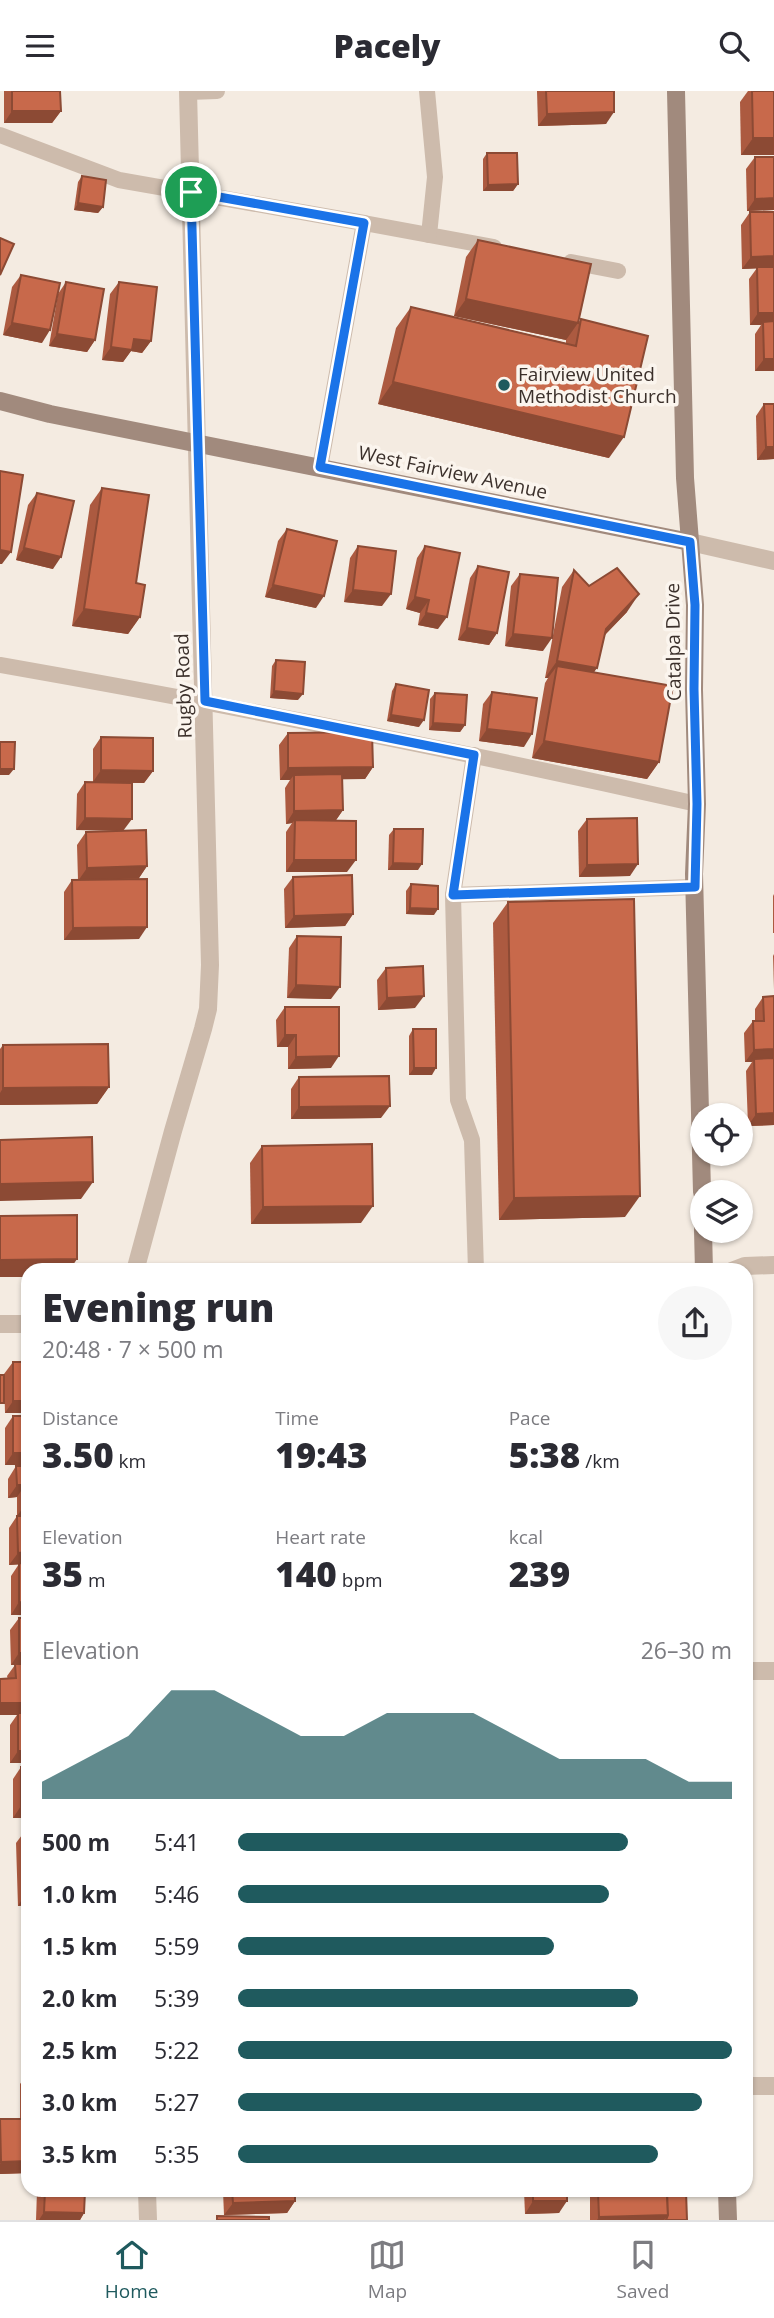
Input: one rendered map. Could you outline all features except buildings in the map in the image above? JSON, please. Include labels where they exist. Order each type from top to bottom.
[{"type":"street","name":"Rugby Road","points":[[137,1263],[208,1009],[210,965],[188,91]]},
{"type":"street","name":"Catalpa Drive","points":[[676,91],[685,478],[695,605],[695,887],[702,1180]]},
{"type":"street","name":"West Fairview Avenue","points":[[0,401],[50,414],[774,561]]},
{"type":"street","points":[[703,1243],[704,1263]]},
{"type":"street","points":[[753,1266],[774,1265]]},
{"type":"street","points":[[0,1324],[21,1324]]},
{"type":"street","points":[[753,1671],[774,1671]]},
{"type":"street","points":[[753,2086],[774,2086]]},
{"type":"street","points":[[147,2197],[148,2220]]},
{"type":"street","points":[[727,2197],[727,2220]]},
{"type":"lane","points":[[188,91],[217,91]]},
{"type":"lane","points":[[427,91],[435,177],[429,235]]},
{"type":"lane","points":[[0,135],[119,180],[510,250]]},
{"type":"lane","points":[[320,467],[364,223]]},
{"type":"lane","points":[[550,258],[618,271]]},
{"type":"lane","points":[[0,665],[205,701],[474,755],[697,804]]},
{"type":"lane","points":[[474,755],[453,895],[458,1100],[472,1140],[476,1263]]},
{"type":"lane","points":[[453,895],[695,887]]},
{"type":"place","name":"Fairview United Methodist Church","points":[[504,385]]},
{"type":"route","points":[[191,192],[364,223],[320,467],[690,542],[695,605],[695,887],[453,895],[474,755],[205,701],[191,192]]}]
